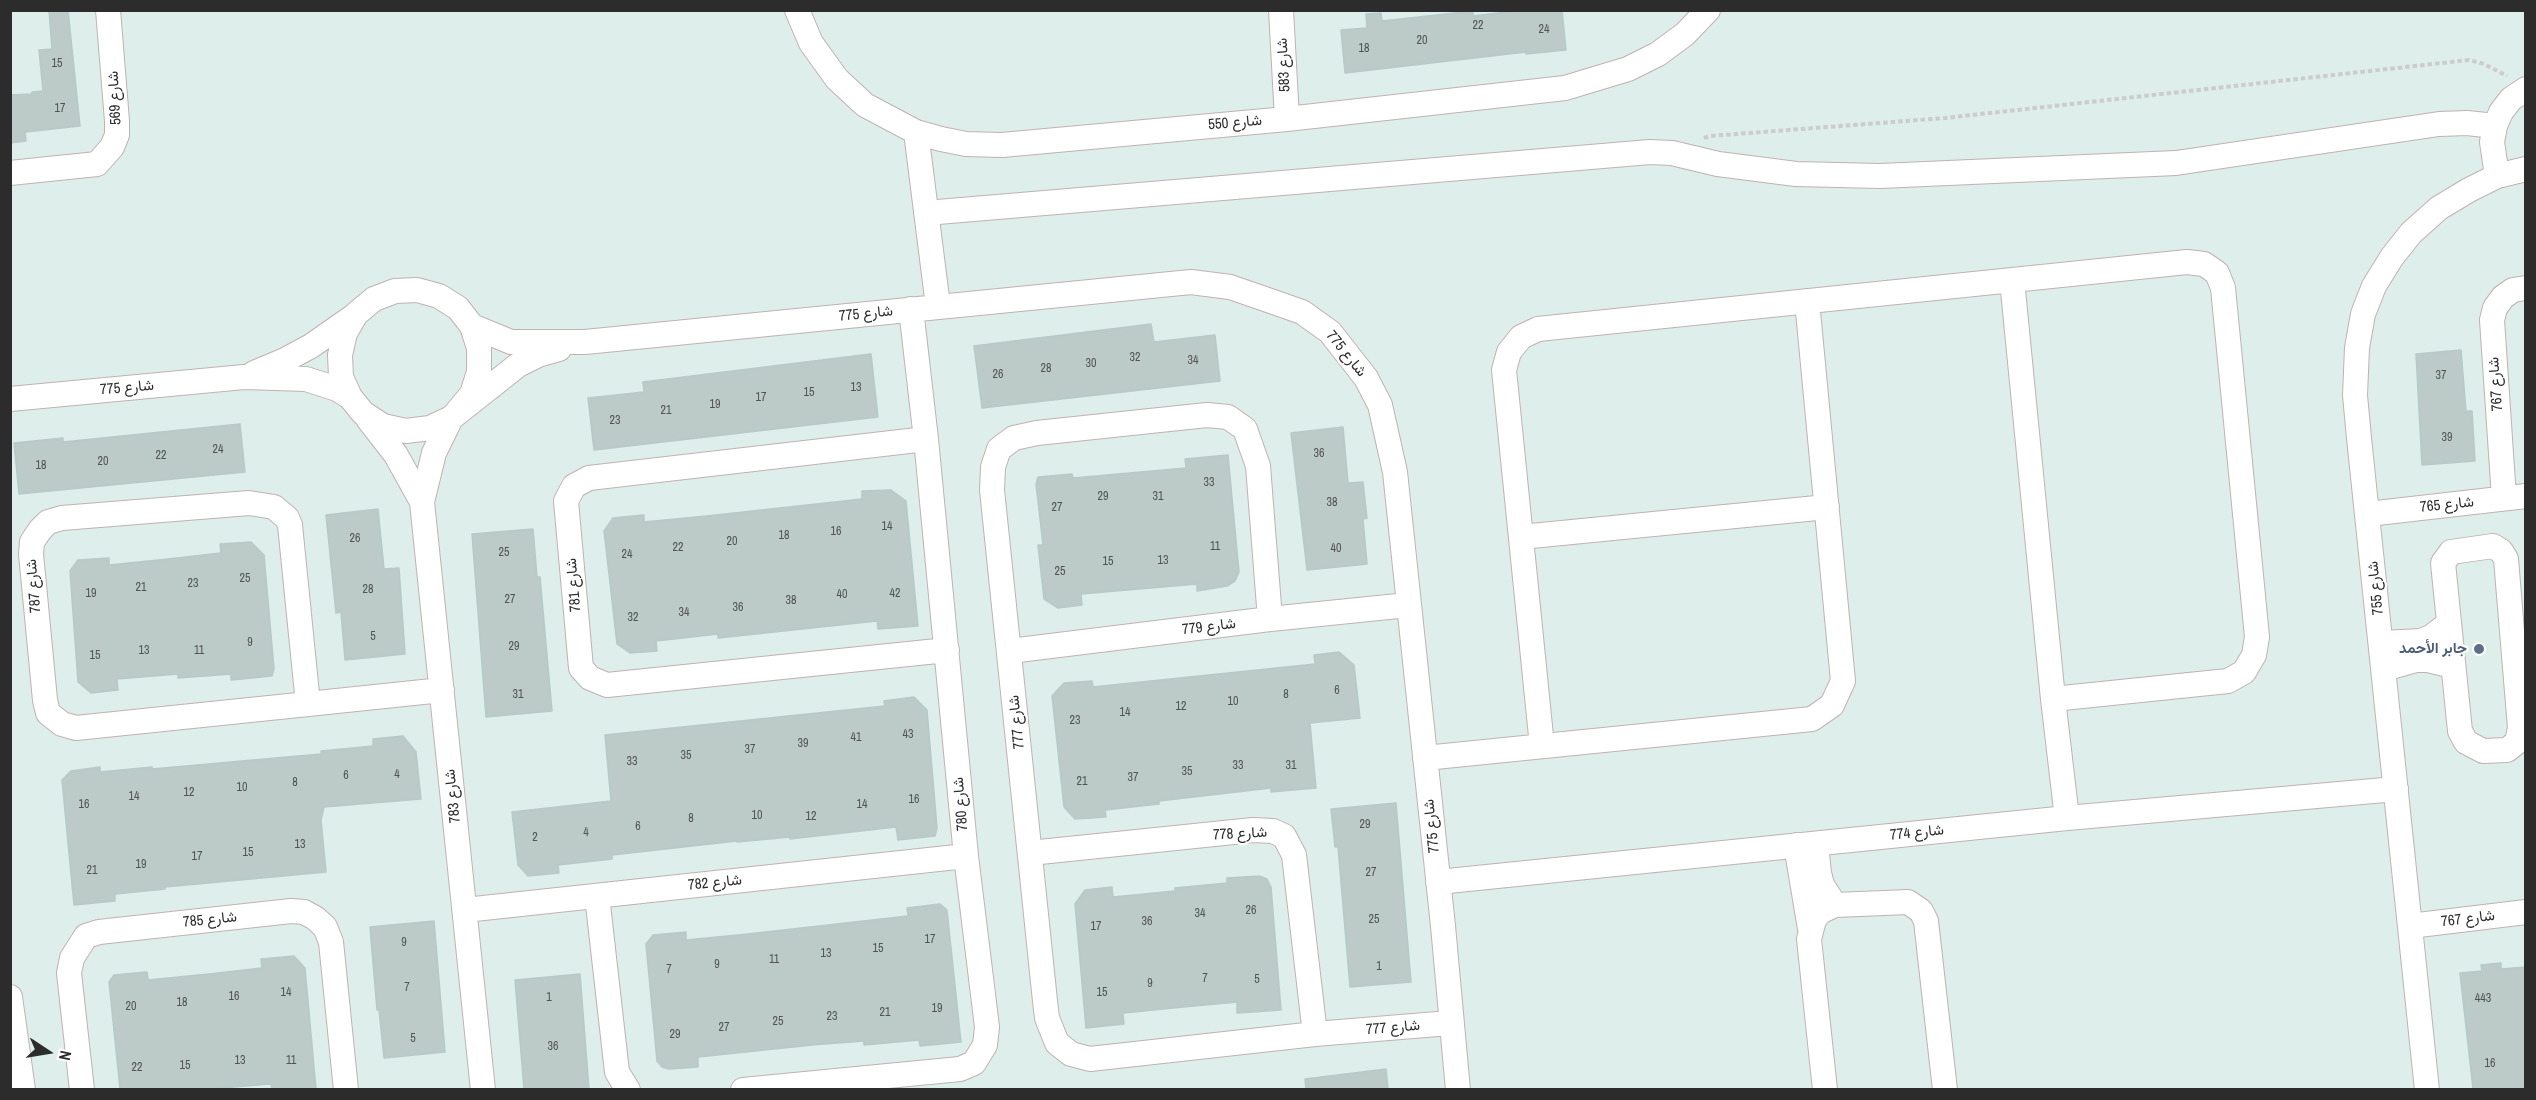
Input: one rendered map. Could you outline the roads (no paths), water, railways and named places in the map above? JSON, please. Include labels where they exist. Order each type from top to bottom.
[{"type":"street","name":"شارع 569","points":[[10,173],[97,164],[112,147],[117,135],[117,121],[108,10]]},
{"type":"street","name":"شارع 550","points":[[797,10],[812,44],[837,79],[865,105],[916,132],[966,144],[1002,145],[1287,119],[1527,93],[1595,80],[1628,69],[1658,54],[1685,34],[1708,10]]},
{"type":"street","name":"شارع 583","points":[[1281,10],[1287,119]]},
{"type":"street","points":[[2497,176],[2492,142],[2494,126],[2506,105],[2525,89]]},
{"type":"street","points":[[926,213],[1638,153],[1661,152],[1718,164],[1796,174],[1880,176],[2176,163],[2439,124],[2467,123],[2494,126]]},
{"type":"street","points":[[916,132],[938,306]]},
{"type":"street","name":"شارع 755","points":[[2427,1089],[2355,395],[2357,348],[2363,314],[2374,286],[2392,257],[2411,233],[2439,208],[2497,176],[2526,169]]},
{"type":"street","points":[[1542,746],[1504,370],[1509,352],[1521,337],[1538,329],[2196,262],[2204,264],[2217,273],[2223,288],[2257,637],[2254,655],[2244,672],[2228,681],[2053,699]]},
{"type":"street","points":[[2012,280],[2053,699],[2067,818]]},
{"type":"street","name":"شارع 775","points":[[472,326],[511,342],[585,342],[1191,282],[1230,288],[1302,312],[1330,332],[1366,378],[1380,405],[1395,472],[1458,1089]]},
{"type":"street","name":"شارع 767","points":[[2515,497],[2492,320],[2495,308],[2503,297],[2513,290],[2526,288]]},
{"type":"street","points":[[417,290],[439,296],[458,308],[472,326],[479,348],[479,372],[472,394],[454,415],[430,428],[406,431],[383,426],[356,405],[341,377],[340,355],[345,333],[356,314],[374,299],[384,295],[395,291],[417,290]]},
{"type":"street","points":[[1425,758],[1812,719],[1826,711],[1837,698],[1843,681],[1807,301]]},
{"type":"street","name":"شارع 780","points":[[742,1089],[960,1069],[974,1063],[985,1045],[987,1027],[966,856],[926,439],[911,309]]},
{"type":"street","name":"شارع 775","points":[[244,377],[311,346],[356,314]]},
{"type":"street","name":"شارع 775","points":[[454,415],[518,365],[538,355],[585,342]]},
{"type":"street","name":"شارع 775","points":[[10,399],[244,377],[306,379],[337,389],[356,405]]},
{"type":"street","name":"شارع 783","points":[[356,405],[396,455],[422,502]]},
{"type":"street","name":"شارع 783","points":[[454,415],[434,453],[422,502],[483,1089]]},
{"type":"street","name":"شارع 777","points":[[1270,619],[1258,465],[1245,429],[1228,417],[1207,415],[1037,433],[1014,438],[999,449],[993,467],[992,490],[1047,1018],[1057,1043],[1071,1054],[1090,1059],[1315,1034],[1450,1023]]},
{"type":"street","name":"شارع 781","points":[[926,439],[589,478],[574,486],[566,501],[581,668],[590,678],[607,685],[947,650]]},
{"type":"street","name":"شارع 765","points":[[2368,514],[2515,497]]},
{"type":"street","name":"شارع 787","points":[[308,704],[290,525],[287,518],[274,507],[249,502],[62,518],[48,522],[39,530],[32,542],[31,555],[45,700],[48,713],[62,724],[76,728],[308,704],[442,690]]},
{"type":"street","points":[[1521,537],[1827,507]]},
{"type":"street","points":[[2493,546],[2501,551],[2506,560],[2520,728],[2520,735],[2513,747],[2507,750],[2483,751],[2466,742],[2460,731],[2448,624],[2444,558],[2451,552],[2466,549],[2493,546]]},
{"type":"street","name":"شارع 779","points":[[1010,651],[1270,619],[1408,606]]},
{"type":"street","points":[[2382,644],[2421,641],[2448,624]]},
{"type":"street","points":[[2384,669],[2416,660],[2428,660],[2453,666]]},
{"type":"street","name":"شارع 774","points":[[1438,882],[2067,818],[2396,789]]},
{"type":"street","name":"شارع 778","points":[[1030,853],[1253,830],[1272,831],[1284,836],[1294,855],[1315,1034]]},
{"type":"street","points":[[1806,844],[1822,885],[1835,905]]},
{"type":"street","points":[[1806,844],[1809,939],[1825,1089]]},
{"type":"street","name":"شارع 782","points":[[465,910],[966,856]]},
{"type":"street","points":[[597,896],[617,1072],[628,1089]]},
{"type":"street","points":[[1810,928],[1820,912],[1835,905],[1908,902],[1921,911],[1926,921],[1945,1089]]},
{"type":"street","name":"شارع 785","points":[[82,1089],[69,973],[72,958],[86,936],[99,932],[291,911],[304,912],[315,918],[325,927],[331,942],[346,1089]]},
{"type":"street","name":"شارع 767","points":[[2410,926],[2526,912]]},
{"type":"street","points":[[10,997],[23,1089]]},
{"type":"place","name":"جابر الأحمد","points":[[2479,649]]}]
